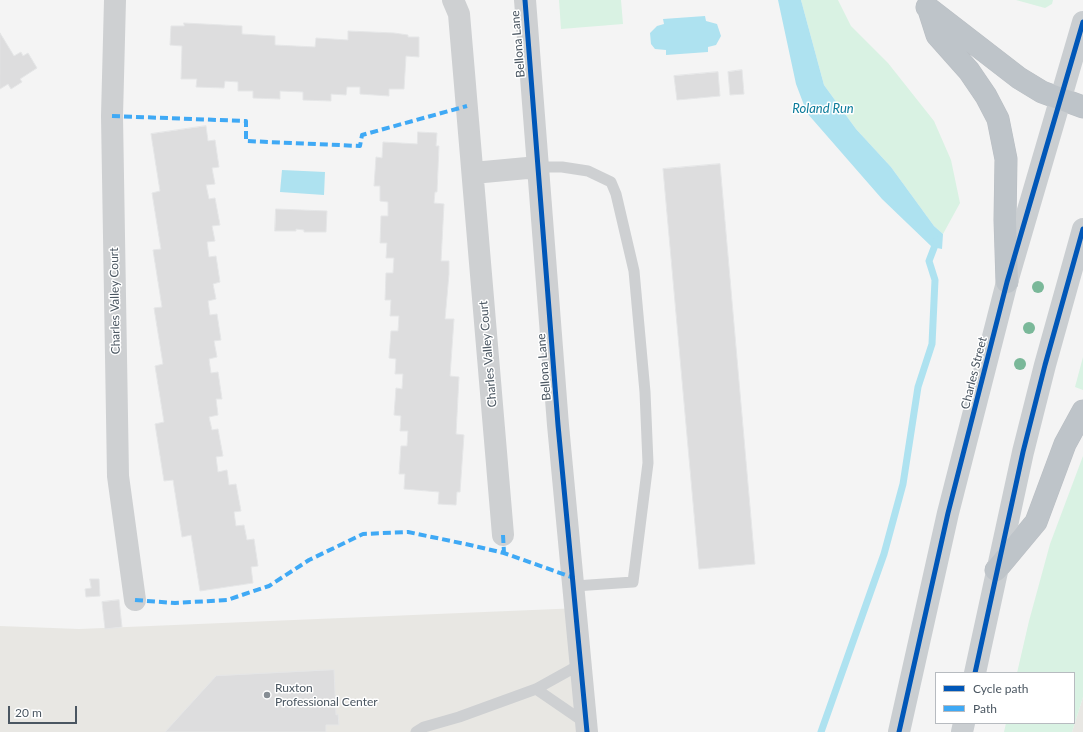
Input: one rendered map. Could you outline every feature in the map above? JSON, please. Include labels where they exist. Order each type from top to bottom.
[{"type":"highway","points":[[925,5],[1019,78],[1060,100],[1083,107]]},
{"type":"highway","points":[[925,5],[937,35],[970,71],[986,96],[998,119],[1006,159],[1005,220],[1007,282]]},
{"type":"highway","points":[[996,570],[1036,522],[1065,444],[1083,411]]},
{"type":"main road","name":"Charles Street","points":[[899,732],[948,513],[1007,282],[1083,22]]},
{"type":"main road","points":[[974,672],[996,570],[1045,365],[1083,230]]},
{"type":"street","name":"Charles Valley Court","points":[[115,0],[112,116],[118,476],[135,600]]},
{"type":"street","name":"Charles Valley Court","points":[[453,0],[459,14],[503,535]]},
{"type":"street","name":"Bellona Lane","points":[[525,0],[558,425],[575,586],[587,728]]},
{"type":"street","points":[[473,173],[538,168]]},
{"type":"lane","points":[[538,168],[562,168],[588,171],[611,182],[616,194],[634,271],[645,392],[648,463],[633,582],[575,586]]},
{"type":"lane","points":[[416,732],[424,727],[459,717],[536,689],[581,664]]},
{"type":"lane","points":[[536,689],[587,728]]},
{"type":"shaded area","points":[[580,608],[589,732],[0,732],[0,626],[79,629]]},
{"type":"shaded area","points":[[1083,697],[1083,732],[1072,732]]},
{"type":"green space","points":[[559,0],[621,0],[623,24],[561,29]]},
{"type":"green space","points":[[801,0],[838,0],[851,26],[888,63],[934,121],[951,160],[960,203],[943,234],[934,226],[891,167],[856,129],[824,85]]},
{"type":"green space","points":[[1016,0],[1053,0],[1052,4],[1045,8]]},
{"type":"green space","points":[[1083,357],[1083,390],[1075,387]]},
{"type":"green space","points":[[1083,456],[1083,697],[1075,722],[1075,672],[1017,672],[1029,621],[1050,544]]},
{"type":"green space","points":[[1006,724],[1075,724],[1072,732],[1004,732]]},
{"type":"water","name":"Roland Run","points":[[778,0],[801,0],[824,85],[856,129],[891,167],[934,226],[943,234],[942,249],[932,247],[882,199],[807,113],[796,84]]},
{"type":"water","points":[[705,16],[706,21],[717,24],[721,36],[716,45],[708,47],[708,52],[666,55],[666,50],[655,49],[651,44],[650,33],[657,26],[664,24],[663,19]]},
{"type":"water","points":[[282,170],[325,172],[324,195],[280,192]]},
{"type":"building","points":[[184,23],[242,26],[242,34],[275,36],[275,45],[315,47],[316,38],[348,40],[348,31],[408,35],[408,37],[419,37],[419,57],[406,56],[404,89],[389,89],[389,96],[360,94],[360,87],[347,87],[346,95],[331,94],[331,101],[303,100],[303,92],[280,91],[280,99],[253,98],[253,91],[238,91],[238,82],[225,81],[224,88],[196,87],[197,79],[181,79],[182,46],[170,45],[171,26],[184,26]]},
{"type":"building","points":[[0,33],[14,56],[21,52],[23,56],[28,53],[37,68],[20,79],[22,82],[11,89],[8,84],[0,89]]},
{"type":"building","points":[[742,70],[744,94],[730,95],[728,72]]},
{"type":"building","points":[[718,72],[720,96],[677,100],[674,76]]},
{"type":"building","points":[[206,126],[208,141],[215,140],[219,167],[212,168],[215,184],[206,185],[209,199],[215,198],[220,225],[212,226],[215,241],[207,242],[209,257],[216,256],[220,282],[213,284],[216,299],[208,301],[210,315],[217,314],[221,340],[214,341],[217,357],[209,359],[211,373],[218,372],[222,399],[216,399],[218,415],[209,417],[212,430],[218,429],[223,456],[216,457],[218,472],[227,470],[229,485],[236,484],[241,511],[234,512],[236,526],[244,525],[247,540],[254,539],[258,566],[251,567],[253,583],[200,591],[191,535],[182,537],[173,480],[164,481],[155,424],[164,422],[155,366],[163,364],[154,308],[162,307],[153,250],[161,249],[152,193],[160,191],[151,134]]},
{"type":"building","points":[[418,132],[437,133],[436,146],[439,146],[437,192],[435,192],[434,203],[444,204],[441,261],[449,261],[445,319],[454,319],[450,376],[459,377],[456,434],[464,435],[460,492],[457,492],[456,505],[438,504],[439,492],[404,489],[405,474],[399,474],[401,446],[407,446],[408,431],[400,431],[401,416],[394,415],[396,388],[402,389],[403,374],[395,374],[396,359],[389,358],[391,331],[398,331],[399,316],[390,316],[391,300],[385,300],[386,273],[393,273],[394,258],[386,258],[387,243],[380,243],[381,216],[388,216],[388,202],[380,201],[380,186],[374,186],[376,157],[382,158],[383,142],[417,144]]},
{"type":"building","points":[[720,164],[755,564],[699,569],[663,169]]},
{"type":"building","points":[[276,209],[327,211],[326,232],[304,232],[304,230],[296,229],[296,231],[275,231]]},
{"type":"building","points":[[90,579],[99,579],[100,596],[86,597],[85,589],[91,588]]},
{"type":"building","points":[[119,600],[122,627],[105,629],[102,602]]},
{"type":"building","name":"Ruxton Professional Center","points":[[334,670],[336,715],[338,714],[339,725],[326,725],[326,732],[165,732],[216,676]]},
{"type":"waterway","points":[[821,732],[884,554],[903,484],[918,387],[932,344],[935,280],[929,261],[937,240]]},
{"type":"marked path","points":[[112,116],[246,121],[246,141],[360,146],[362,135],[467,106]]},
{"type":"marked path","points":[[135,600],[175,603],[227,600],[269,586],[309,560],[363,534],[408,532],[504,553],[574,578]]},
{"type":"marked path","points":[[503,535],[504,553]]},
{"type":"cycle path","points":[[525,0],[558,425],[587,732]]},
{"type":"cycle path","points":[[899,732],[948,513],[1007,282],[1083,22]]},
{"type":"cycle path","points":[[975,672],[1023,452],[1045,365],[1083,229]]},
{"type":"place","name":"Ruxton Professional Center","points":[[267,695]]}]
